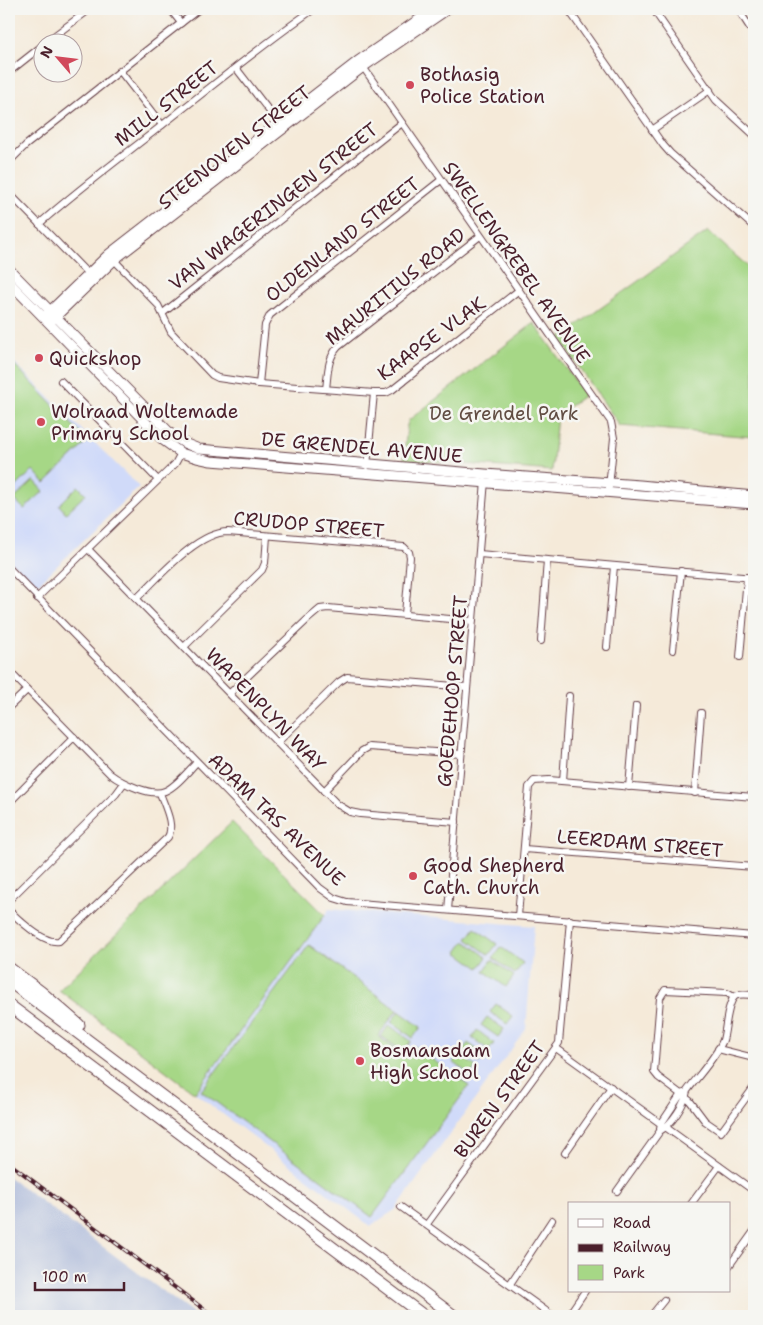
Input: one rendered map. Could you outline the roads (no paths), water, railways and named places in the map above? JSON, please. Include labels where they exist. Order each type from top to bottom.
[{"type":"highway","points":[[9,968],[41,992],[99,1042],[113,1058]]},
{"type":"highway","points":[[9,981],[454,1316]]},
{"type":"highway","points":[[9,1005],[424,1316]]},
{"type":"street","points":[[59,32],[90,9]]},
{"type":"street","points":[[170,9],[181,22]]},
{"type":"street","points":[[9,162],[26,145],[199,9]]},
{"type":"street","name":"MILL STREET","points":[[39,224],[162,125],[314,9]]},
{"type":"street","name":"STEENOVEN STREET","points":[[49,317],[111,257],[280,125],[434,9]]},
{"type":"street","name":"STEENOVEN STREET","points":[[361,64],[448,9]]},
{"type":"street","points":[[568,9],[670,153],[754,227]]},
{"type":"street","points":[[653,9],[723,108],[754,135]]},
{"type":"street","points":[[738,9],[754,34]]},
{"type":"street","points":[[9,72],[32,54]]},
{"type":"street","name":"SWELLENGREBEL AVENUE","points":[[361,64],[611,422],[614,438],[609,487]]},
{"type":"street","points":[[236,68],[280,125]]},
{"type":"street","points":[[120,71],[162,125]]},
{"type":"street","points":[[652,130],[710,90]]},
{"type":"street","name":"VAN WAGERINGEN STREET","points":[[162,313],[402,123]]},
{"type":"street","name":"OLDENLAND STREET","points":[[259,384],[265,325],[270,315],[441,180]]},
{"type":"street","points":[[9,192],[91,277]]},
{"type":"street","name":"MAURITIUS ROAD","points":[[326,389],[329,362],[332,354],[338,347],[480,236]]},
{"type":"street","points":[[111,257],[158,305],[171,332],[212,375],[221,379],[259,384],[374,393]]},
{"type":"street","name":"DE GRENDEL AVENUE","points":[[9,269],[49,317],[163,440],[181,453],[200,459],[220,462],[367,468]]},
{"type":"street","name":"DE GRENDEL AVENUE","points":[[9,282],[49,317],[177,438],[199,449],[367,468],[485,478],[754,496]]},
{"type":"street","name":"KAAPSE VLAK","points":[[367,468],[374,393],[386,393],[392,390],[520,290]]},
{"type":"street","points":[[61,381],[158,480]]},
{"type":"street","points":[[37,598],[176,462],[181,453],[181,446],[177,438]]},
{"type":"street","points":[[181,453],[188,449],[199,449]]},
{"type":"street","name":"GOEDEHOOP STREET","points":[[448,910],[485,478]]},
{"type":"street","name":"DE GRENDEL AVENUE","points":[[609,487],[754,504]]},
{"type":"street","name":"CRUDOP STREET","points":[[136,598],[186,550],[219,532],[228,532],[404,547],[410,554],[405,614]]},
{"type":"street","points":[[185,646],[262,570],[265,562],[267,536]]},
{"type":"street","name":"WAPENPLYN WAY","points":[[88,549],[338,804],[350,812],[456,822]]},
{"type":"street","points":[[478,554],[751,578],[740,657]]},
{"type":"street","points":[[541,641],[547,560]]},
{"type":"street","points":[[607,647],[614,566]]},
{"type":"street","name":"ADAM TAS AVENUE","points":[[9,570],[329,895],[347,902],[754,936]]},
{"type":"street","points":[[674,650],[681,571]]},
{"type":"street","points":[[230,693],[320,609],[405,614],[472,621]]},
{"type":"street","points":[[9,671],[110,774],[124,783],[150,792],[160,793],[169,789],[197,762]]},
{"type":"street","points":[[277,743],[339,682],[347,677],[466,687]]},
{"type":"street","points":[[9,707],[27,690]]},
{"type":"street","points":[[563,781],[569,696]]},
{"type":"street","points":[[629,787],[636,706]]},
{"type":"street","points":[[754,706],[754,714]]},
{"type":"street","points":[[695,792],[701,713]]},
{"type":"street","points":[[9,803],[74,737]]},
{"type":"street","points":[[324,791],[362,751],[369,747],[461,754]]},
{"type":"street","points":[[518,916],[531,783],[539,780],[563,781],[754,797]]},
{"type":"street","points":[[9,900],[116,794],[124,783]]},
{"type":"street","points":[[9,910],[21,922],[45,939],[59,941],[168,837],[171,826],[160,793]]},
{"type":"street","name":"LEERDAM STREET","points":[[524,849],[754,867]]},
{"type":"street","name":"BUREN STREET","points":[[427,1224],[556,1048],[560,1038],[570,920]]},
{"type":"street","points":[[734,998],[727,993],[720,992],[669,989],[662,993],[654,1072],[658,1077],[685,1094],[705,1120],[721,1132],[754,1087]]},
{"type":"street","points":[[617,1191],[718,1049],[723,1039],[730,1004],[734,998],[741,994],[754,995]]},
{"type":"street","points":[[556,1048],[611,1087],[662,1128],[754,1191]]},
{"type":"street","points":[[718,1049],[754,1058]]},
{"type":"street","points":[[565,1153],[611,1087]]},
{"type":"street","points":[[692,1202],[719,1166]]},
{"type":"street","points":[[401,1206],[553,1316]]},
{"type":"street","points":[[510,1284],[552,1220]]},
{"type":"street","points":[[730,1265],[754,1231]]},
{"type":"street","points":[[568,1316],[584,1292]]},
{"type":"street","points":[[651,1316],[664,1300]]},
{"type":"railway","points":[[9,1163],[213,1316]]},
{"type":"place","name":"Bothasig Police Station","points":[[410,85]]},
{"type":"place","name":"Quickshop","points":[[39,358]]},
{"type":"place","name":"Wolraad Woltemade Primary School","points":[[41,422]]},
{"type":"place","name":"Good Shepherd Cath. Church","points":[[413,876]]},
{"type":"place","name":"Bosmansdam High School","points":[[360,1061]]},
{"type":"park label","name":"De Grendel Park","points":[[504,413]]}]
